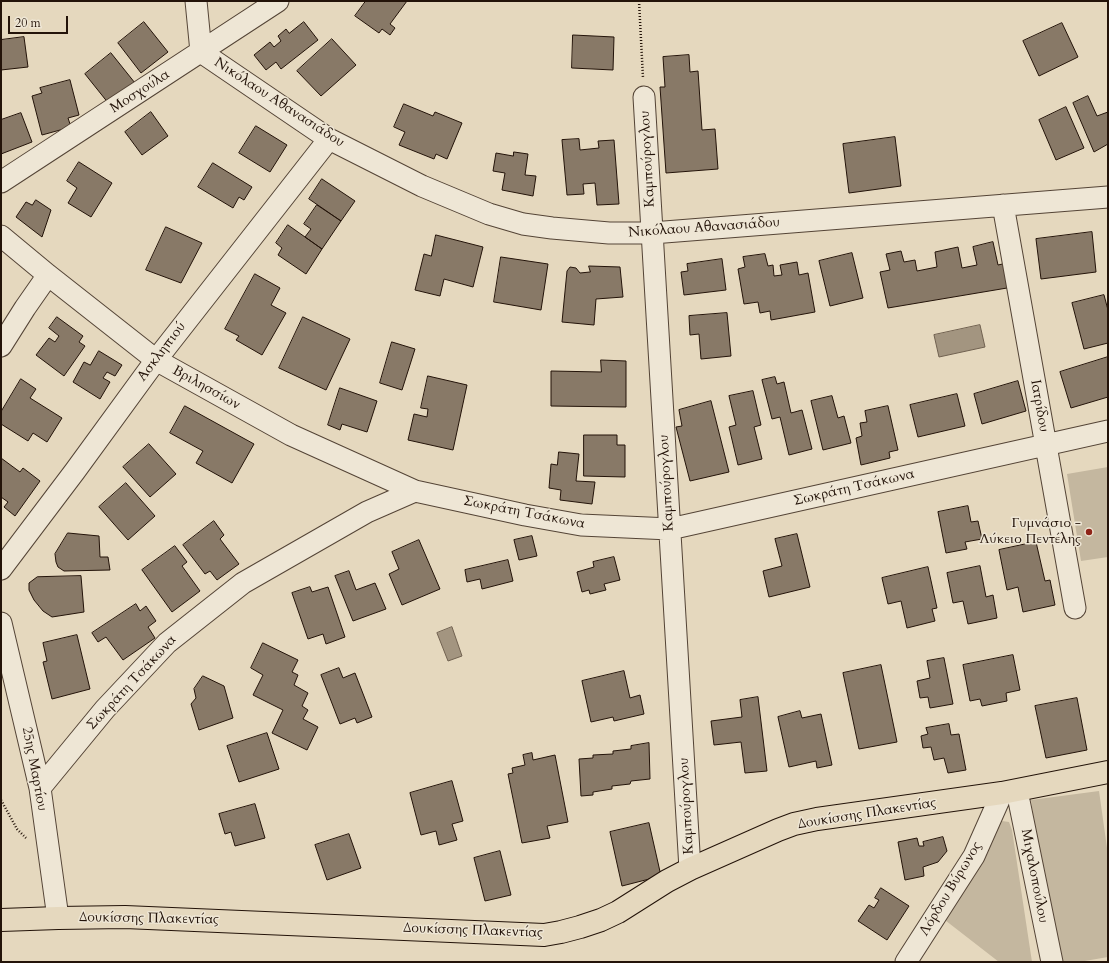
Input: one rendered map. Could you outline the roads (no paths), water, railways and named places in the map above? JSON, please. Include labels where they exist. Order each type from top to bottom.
[{"type":"main road","name":"Δουκίσσης Πλακεντίας","points":[[1,920],[125,917],[544,935],[574,929],[601,920],[618,912],[666,881],[690,869],[794,824],[817,819],[1010,792],[1108,772]]},
{"type":"street","points":[[196,1],[201,52]]},
{"type":"street","name":"Μοσχούλα","points":[[1,182],[278,1]]},
{"type":"street","name":"Νικόλαου Αθανασιάδου","points":[[201,52],[329,139],[422,186],[496,216],[523,224],[609,233],[652,234],[1108,197]]},
{"type":"street","name":"Καμπούρογλου","points":[[644,97],[690,869]]},
{"type":"street","name":"Ασκληπιού","points":[[1,569],[156,360],[329,139]]},
{"type":"street","name":"Ιατρίδου","points":[[1003,205],[1075,608]]},
{"type":"street","name":"Βριλησσίων","points":[[1,236],[156,360],[291,435],[415,491]]},
{"type":"street","points":[[1,346],[48,275]]},
{"type":"street","name":"Σωκράτη Τσάκωνα","points":[[40,788],[105,709],[167,643],[243,582],[367,512],[415,491],[525,515],[581,525],[670,529],[1108,431]]},
{"type":"street","name":"25ης Μαρτίου","points":[[1,623],[40,788],[58,918]]},
{"type":"street","name":"Λόρδου Βύρωνος","points":[[906,962],[974,856],[1010,792]]},
{"type":"street","name":"Μιχαλοπούλου","points":[[1010,792],[1052,962]]},
{"type":"place","name":"Γυμνάσιο - Λύκειο Πεντέλης","points":[[1089,532]]}]
